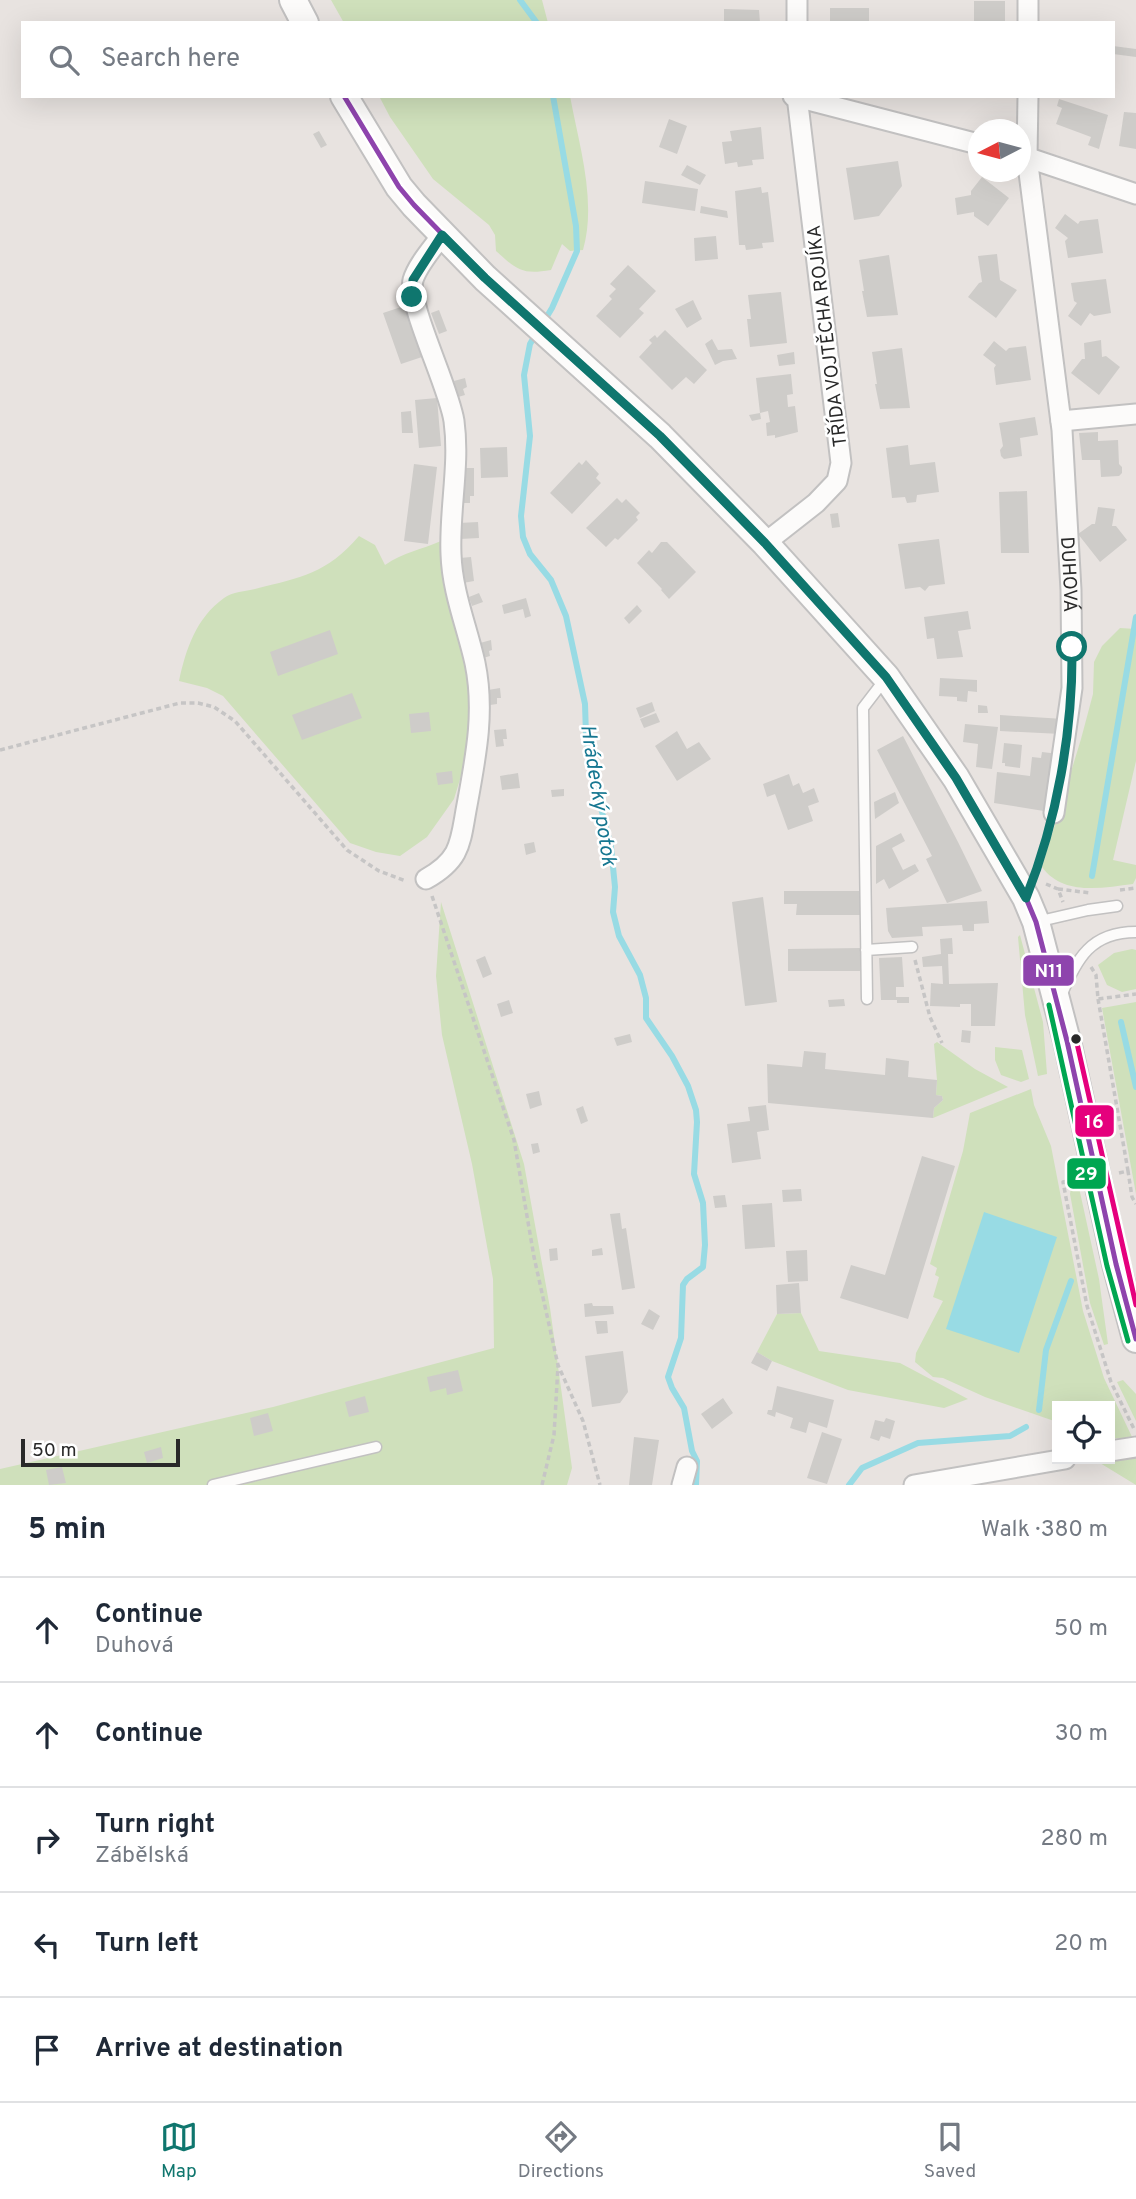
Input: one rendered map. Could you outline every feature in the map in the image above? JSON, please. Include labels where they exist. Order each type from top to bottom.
[{"type":"main road","points":[[293,0],[304,21]]},
{"type":"main road","points":[[345,98],[399,187],[442,235],[485,278],[660,436],[765,543],[886,677],[956,778],[1031,910],[1126,1262],[1136,1339]]},
{"type":"street","points":[[797,0],[797,21]]},
{"type":"street","points":[[1028,0],[1028,21]]},
{"type":"street","name":"TŘÍDA VOJTĚCHA ROJÍKA","points":[[765,543],[816,503],[837,481],[841,463],[796,98]]},
{"type":"street","points":[[800,98],[968,141]]},
{"type":"street","name":"DUHOVÁ","points":[[1026,119],[1027,98]]},
{"type":"street","points":[[1031,158],[1136,194]]},
{"type":"street","name":"DUHOVÁ","points":[[1028,182],[1061,421],[1072,590],[1072,688],[1054,813]]},
{"type":"street","points":[[426,878],[444,869],[457,853],[480,735],[480,701],[475,664],[451,557],[456,450],[454,420],[441,373],[412,297],[413,280],[442,235]]},
{"type":"street","points":[[1061,421],[1136,414]]},
{"type":"street","points":[[1115,1450],[1136,1447]]},
{"type":"street","points":[[914,1485],[1052,1461]]},
{"type":"lane","points":[[867,999],[863,708],[886,677]]},
{"type":"lane","points":[[1031,910],[1088,910],[1117,906]]},
{"type":"lane","points":[[1058,1003],[1071,972],[1084,952],[1097,941],[1118,932],[1136,932]]},
{"type":"lane","points":[[866,950],[912,947]]},
{"type":"lane","points":[[214,1485],[376,1447]]},
{"type":"path","points":[[0,750],[162,707],[198,703],[214,707],[235,722],[347,850],[380,871],[402,880],[414,882],[426,878],[514,1140],[534,1257],[558,1365],[583,1421],[600,1485]]},
{"type":"path","points":[[1031,910],[1054,813]]},
{"type":"path","points":[[912,947],[922,993],[942,1043]]},
{"type":"path","points":[[1098,999],[1128,1171]]},
{"type":"path","points":[[1063,1182],[1087,1306],[1111,1382],[1136,1434]]},
{"type":"path","points":[[542,1485],[554,1434],[558,1365]]},
{"type":"green space","points":[[331,0],[542,0],[547,21],[343,21]]},
{"type":"green space","points":[[380,98],[570,98],[587,193],[587,231],[583,250],[570,251],[562,244],[551,270],[520,270],[509,263],[496,251],[495,235],[489,225],[433,179]]},
{"type":"green space","points":[[359,536],[375,545],[385,565],[441,541],[471,691],[472,740],[454,799],[427,837],[400,856],[376,852],[350,843],[223,696],[207,688],[179,681],[194,635],[214,606],[235,593],[312,572],[335,559]]},
{"type":"green space","points":[[1120,628],[1136,629],[1136,761],[1113,860],[1136,865],[1136,878],[1133,884],[1084,888],[1061,882],[1042,867],[1093,694],[1094,662],[1102,646]]},
{"type":"green space","points":[[441,902],[524,1164],[550,1308],[572,1468],[567,1485],[0,1485],[0,1469],[273,1407],[494,1348],[493,1279],[472,1164],[442,1035],[436,976]]},
{"type":"green space","points":[[1020,935],[1043,1022],[1047,1074],[1038,1076],[1025,1015],[1018,937]]},
{"type":"green space","points":[[1136,950],[1136,989],[1122,992],[1107,985],[1098,965],[1114,953]]},
{"type":"green space","points":[[1136,1002],[1136,1194],[1102,1008]]},
{"type":"green space","points":[[937,1042],[975,1069],[1008,1087],[933,1118],[934,1108],[943,1100],[942,1096],[936,1095],[934,1044]]},
{"type":"green space","points":[[995,1047],[1022,1050],[1029,1079],[1021,1082],[1001,1075],[995,1060]]},
{"type":"green space","points":[[1031,1089],[1034,1105],[1051,1146],[1083,1311],[1104,1378],[1115,1401],[1052,1401],[1052,1420],[985,1397],[943,1378],[933,1377],[915,1362],[916,1353],[943,1301],[933,1297],[939,1277],[935,1275],[937,1268],[930,1264],[963,1151],[970,1113]]},
{"type":"green space","points":[[1078,1183],[1099,1279],[1108,1344],[1104,1345],[1090,1303],[1070,1194],[1071,1188]]},
{"type":"green space","points":[[801,1313],[819,1351],[900,1363],[968,1399],[944,1408],[848,1390],[772,1361],[757,1352],[777,1314]]},
{"type":"green space","points":[[1123,1380],[1136,1394],[1136,1421],[1117,1382]]},
{"type":"green space","points":[[1115,1401],[1133,1439],[1115,1438]]},
{"type":"green space","points":[[1136,1455],[1136,1485],[1102,1464],[1115,1464],[1115,1457]]},
{"type":"water","points":[[984,1212],[1057,1237],[1019,1353],[946,1329]]},
{"type":"building","points":[[974,1],[1005,1],[1005,21],[974,21]]},
{"type":"building","points":[[830,8],[869,8],[869,21],[830,21]]},
{"type":"building","points":[[724,9],[759,10],[760,21],[724,21]]},
{"type":"building","points":[[1115,46],[1136,49],[1136,57],[1115,54]]},
{"type":"building","points":[[1059,99],[1108,115],[1099,149],[1088,145],[1091,137],[1056,124],[1062,108],[1057,106]]},
{"type":"building","points":[[1124,112],[1136,113],[1136,149],[1119,146]]},
{"type":"building","points":[[669,119],[687,126],[677,154],[659,147]]},
{"type":"building","points":[[761,127],[764,159],[752,160],[753,165],[738,167],[737,162],[725,164],[722,142],[732,141],[730,131]]},
{"type":"building","points":[[319,131],[327,145],[321,148],[313,134]]},
{"type":"building","points":[[898,161],[902,186],[879,216],[854,220],[846,168]]},
{"type":"building","points":[[687,165],[706,175],[700,185],[681,175]]},
{"type":"building","points":[[645,181],[698,189],[695,211],[642,203]]},
{"type":"building","points":[[978,182],[988,182],[1009,198],[988,226],[974,216],[974,212],[957,215],[955,198],[971,195]]},
{"type":"building","points":[[761,187],[762,193],[768,192],[774,242],[762,243],[763,248],[746,250],[745,245],[739,245],[735,191]]},
{"type":"building","points":[[701,206],[727,211],[728,218],[700,213]]},
{"type":"building","points":[[1065,214],[1078,224],[1080,221],[1098,219],[1103,253],[1068,258],[1065,241],[1068,238],[1055,228]]},
{"type":"building","points":[[716,236],[718,259],[695,261],[694,238]]},
{"type":"building","points":[[997,254],[1000,280],[1017,290],[996,318],[968,297],[982,282],[978,256]]},
{"type":"building","points":[[889,255],[898,315],[867,317],[859,260]]},
{"type":"building","points":[[628,265],[656,291],[639,309],[644,313],[620,338],[596,316],[612,299],[609,296],[616,289],[610,284]]},
{"type":"building","points":[[1106,279],[1111,313],[1094,316],[1090,313],[1081,326],[1068,316],[1077,303],[1074,301],[1071,283]]},
{"type":"building","points":[[781,292],[787,343],[750,347],[748,295]]},
{"type":"building","points":[[693,300],[702,319],[687,328],[675,309]]},
{"type":"building","points":[[404,306],[422,357],[401,364],[383,313]]},
{"type":"building","points":[[439,310],[447,331],[439,334],[431,313]]},
{"type":"building","points":[[665,330],[707,370],[694,384],[686,377],[672,390],[639,357],[652,343],[649,340],[655,335],[657,338]]},
{"type":"building","points":[[712,339],[718,350],[732,349],[737,359],[715,365],[705,344]]},
{"type":"building","points":[[1101,340],[1102,357],[1106,356],[1120,367],[1099,395],[1071,373],[1082,359],[1085,359],[1084,343]]},
{"type":"building","points":[[994,341],[1006,351],[1009,348],[1026,346],[1031,380],[996,385],[996,365],[983,355]]},
{"type":"building","points":[[902,348],[910,408],[880,409],[872,352]]},
{"type":"building","points":[[794,352],[795,364],[779,366],[777,355]]},
{"type":"building","points":[[791,374],[793,394],[787,395],[788,407],[795,406],[798,432],[775,438],[775,435],[767,436],[766,423],[770,422],[768,411],[760,413],[756,378]]},
{"type":"building","points":[[465,378],[465,395],[458,397],[454,381]]},
{"type":"building","points":[[437,398],[441,446],[419,448],[415,400]]},
{"type":"building","points":[[411,411],[413,433],[402,433],[401,412]]},
{"type":"building","points":[[760,413],[761,419],[752,421],[749,415]]},
{"type":"building","points":[[1035,417],[1038,435],[1020,438],[1022,456],[1004,459],[1000,450],[1003,446],[999,423]]},
{"type":"building","points":[[1098,432],[1098,441],[1118,440],[1119,464],[1122,467],[1119,476],[1101,477],[1100,460],[1082,460],[1079,433]]},
{"type":"building","points":[[908,445],[910,465],[935,462],[939,492],[917,495],[916,502],[907,503],[905,497],[892,498],[886,448]]},
{"type":"building","points":[[507,447],[508,477],[481,478],[480,448]]},
{"type":"building","points":[[586,460],[599,474],[596,478],[601,483],[572,514],[550,493],[579,462],[582,465]]},
{"type":"building","points":[[414,464],[437,467],[428,544],[404,541]]},
{"type":"building","points":[[464,468],[474,468],[474,496],[470,496],[470,503],[461,503]]},
{"type":"building","points":[[1027,491],[1029,553],[1001,553],[999,492]]},
{"type":"building","points":[[617,498],[622,503],[626,499],[640,513],[636,517],[638,520],[618,540],[615,538],[606,547],[586,528]]},
{"type":"building","points":[[1098,507],[1115,509],[1112,526],[1116,526],[1127,540],[1100,562],[1078,534],[1095,524]]},
{"type":"building","points":[[838,513],[840,527],[832,528],[830,514]]},
{"type":"building","points":[[478,522],[479,538],[460,539],[459,523]]},
{"type":"building","points":[[939,539],[945,584],[929,586],[925,591],[920,587],[905,589],[898,544]]},
{"type":"building","points":[[661,542],[667,542],[696,572],[669,599],[637,563],[649,550],[652,553]]},
{"type":"building","points":[[471,557],[474,581],[463,583],[460,558]]},
{"type":"building","points":[[479,593],[483,602],[472,606],[469,597]]},
{"type":"building","points":[[526,598],[531,616],[525,618],[523,609],[504,614],[502,605]]},
{"type":"building","points":[[637,605],[642,611],[629,624],[624,618]]},
{"type":"building","points":[[968,611],[971,629],[958,631],[963,657],[937,659],[934,638],[927,639],[924,617]]},
{"type":"building","points":[[330,630],[338,654],[278,676],[270,652]]},
{"type":"building","points":[[491,640],[490,656],[483,658],[480,643]]},
{"type":"building","points":[[940,678],[977,680],[977,692],[968,691],[967,702],[957,701],[957,697],[939,696]]},
{"type":"building","points":[[500,688],[501,698],[497,698],[497,704],[490,705],[488,690]]},
{"type":"building","points":[[352,693],[362,718],[302,740],[292,715]]},
{"type":"building","points":[[652,702],[655,711],[640,718],[636,708]]},
{"type":"building","points":[[978,705],[987,706],[988,713],[978,713]]},
{"type":"building","points":[[429,712],[431,731],[411,733],[409,714]]},
{"type":"building","points":[[656,713],[660,722],[644,728],[640,719]]},
{"type":"building","points":[[1000,715],[1064,719],[1061,734],[1000,731]]},
{"type":"building","points":[[965,724],[998,727],[992,769],[976,767],[978,744],[963,742]]},
{"type":"building","points":[[506,729],[507,739],[503,739],[504,746],[496,747],[494,730]]},
{"type":"building","points":[[677,731],[687,749],[699,742],[711,759],[677,781],[655,746]]},
{"type":"building","points":[[903,736],[982,891],[947,903],[926,859],[932,856],[877,750]]},
{"type":"building","points":[[1004,743],[1022,745],[1020,768],[1002,763]]},
{"type":"building","points":[[1042,752],[1059,754],[1050,812],[994,803],[997,772],[1030,776],[1032,757],[1041,758]]},
{"type":"building","points":[[452,771],[453,783],[438,785],[436,773]]},
{"type":"building","points":[[518,773],[520,788],[502,790],[500,776]]},
{"type":"building","points":[[789,774],[793,786],[799,783],[803,793],[814,788],[819,802],[808,806],[813,821],[788,830],[775,794],[767,797],[763,784]]},
{"type":"building","points":[[564,789],[564,796],[552,797],[551,790]]},
{"type":"building","points":[[895,792],[899,803],[875,819],[874,802]]},
{"type":"building","points":[[901,833],[905,841],[892,848],[903,870],[915,864],[919,871],[889,889],[884,879],[876,884],[876,846]]},
{"type":"building","points":[[534,842],[536,852],[526,855],[524,844]]},
{"type":"building","points":[[784,891],[860,891],[860,915],[796,915],[797,904],[784,904]]},
{"type":"building","points":[[763,897],[777,1002],[745,1006],[732,902]]},
{"type":"building","points":[[987,901],[989,923],[974,924],[974,931],[963,931],[962,925],[922,927],[923,936],[892,938],[888,931],[886,908]]},
{"type":"building","points":[[952,938],[953,954],[948,954],[949,984],[998,983],[995,1026],[971,1026],[971,1004],[960,1004],[960,1007],[930,1006],[931,983],[943,984],[942,966],[923,967],[922,957],[941,954],[940,939]]},
{"type":"building","points":[[861,948],[860,971],[788,971],[788,949]]},
{"type":"building","points":[[485,956],[492,974],[483,978],[476,960]]},
{"type":"building","points":[[902,957],[904,987],[896,987],[896,997],[909,997],[909,1003],[881,1000],[879,958]]},
{"type":"building","points":[[844,999],[845,1006],[829,1007],[828,1000]]},
{"type":"building","points":[[509,1000],[513,1013],[501,1017],[497,1004]]},
{"type":"building","points":[[962,1030],[971,1031],[970,1043],[961,1042]]},
{"type":"building","points":[[630,1034],[632,1042],[617,1046],[614,1038]]},
{"type":"building","points":[[804,1051],[826,1053],[825,1069],[885,1075],[886,1058],[909,1061],[908,1077],[937,1080],[936,1095],[942,1096],[943,1100],[934,1108],[933,1118],[768,1103],[767,1064],[802,1067]]},
{"type":"building","points":[[539,1091],[542,1105],[530,1109],[526,1094]]},
{"type":"building","points":[[766,1105],[769,1130],[757,1132],[761,1159],[732,1163],[727,1124],[750,1121],[748,1107]]},
{"type":"building","points":[[583,1106],[588,1121],[581,1124],[576,1109]]},
{"type":"building","points":[[538,1143],[540,1152],[533,1154],[531,1144]]},
{"type":"building","points":[[922,1156],[955,1166],[908,1319],[840,1298],[851,1265],[885,1275]]},
{"type":"building","points":[[801,1189],[802,1201],[783,1202],[782,1190]]},
{"type":"building","points":[[725,1195],[727,1207],[715,1208],[713,1196]]},
{"type":"building","points":[[772,1203],[775,1247],[745,1249],[742,1205]]},
{"type":"building","points":[[620,1213],[622,1229],[626,1228],[635,1288],[622,1290],[610,1214]]},
{"type":"building","points":[[557,1248],[558,1260],[550,1261],[549,1249]]},
{"type":"building","points":[[602,1248],[603,1255],[592,1256],[592,1250]]},
{"type":"building","points":[[807,1250],[808,1281],[788,1282],[786,1251]]},
{"type":"building","points":[[799,1283],[801,1313],[777,1314],[776,1285]]},
{"type":"building","points":[[592,1303],[593,1306],[613,1306],[614,1314],[585,1317],[584,1304]]},
{"type":"building","points":[[649,1309],[660,1316],[653,1330],[641,1324]]},
{"type":"building","points":[[595,1321],[607,1321],[608,1333],[597,1334]]},
{"type":"building","points":[[623,1351],[628,1392],[620,1403],[592,1407],[585,1356]]},
{"type":"building","points":[[757,1352],[772,1361],[767,1371],[751,1363]]},
{"type":"building","points":[[458,1370],[463,1391],[447,1395],[446,1388],[430,1392],[427,1377]]},
{"type":"building","points":[[777,1386],[834,1400],[827,1428],[809,1422],[806,1433],[790,1428],[793,1418],[776,1412],[775,1417],[767,1414],[768,1410],[772,1410]]},
{"type":"building","points":[[365,1396],[369,1412],[349,1417],[345,1402]]},
{"type":"building","points":[[723,1398],[733,1413],[712,1429],[701,1414]]},
{"type":"building","points":[[268,1413],[273,1431],[254,1436],[250,1418]]},
{"type":"building","points":[[886,1418],[895,1421],[890,1439],[881,1436],[879,1441],[870,1438],[875,1420],[884,1422]]},
{"type":"building","points":[[822,1432],[842,1439],[827,1484],[807,1478]]},
{"type":"building","points":[[634,1437],[659,1440],[652,1485],[629,1485]]},
{"type":"building","points":[[161,1447],[163,1458],[147,1463],[144,1452]]},
{"type":"building","points":[[62,1467],[66,1483],[49,1485],[46,1470]]},
{"type":"waterway","name":"Hrádecký potok","points":[[520,0],[536,21]]},
{"type":"waterway","name":"Hrádecký potok","points":[[543,323],[577,251],[576,226],[553,98]]},
{"type":"waterway","name":"Hrádecký potok","points":[[537,332],[530,344],[524,375],[530,436],[521,516],[523,537],[530,554],[551,580],[566,616],[585,704],[590,765],[611,847],[615,887],[613,912],[619,936],[640,975],[646,998],[646,1018],[672,1056],[688,1086],[696,1110],[694,1174],[703,1203],[703,1267],[683,1285],[681,1338],[668,1377],[684,1408],[692,1451],[697,1461],[696,1485]]},
{"type":"waterway","points":[[1092,876],[1136,617]]},
{"type":"waterway","points":[[1121,1022],[1136,1087]]},
{"type":"waterway","points":[[1039,1410],[1046,1350],[1071,1281]]},
{"type":"waterway","points":[[849,1485],[862,1468],[918,1443],[1010,1436],[1026,1427]]},
{"type":"transit line","name":"N11","points":[[345,98],[399,187],[414,205],[485,278],[660,436],[765,543],[886,677],[956,778],[1026,898],[1036,922],[1067,1041],[1116,1264],[1136,1339]]},
{"type":"transit line","name":"29","points":[[1049,1005],[1107,1266],[1128,1341]]},
{"type":"transit line","name":"16","points":[[1076,1039],[1136,1305]]},
{"type":"route","points":[[412,297],[413,280],[419,267],[442,235],[485,278],[660,436],[765,543],[886,677],[956,778],[1026,898],[1054,813],[1072,688],[1072,647]]}]
